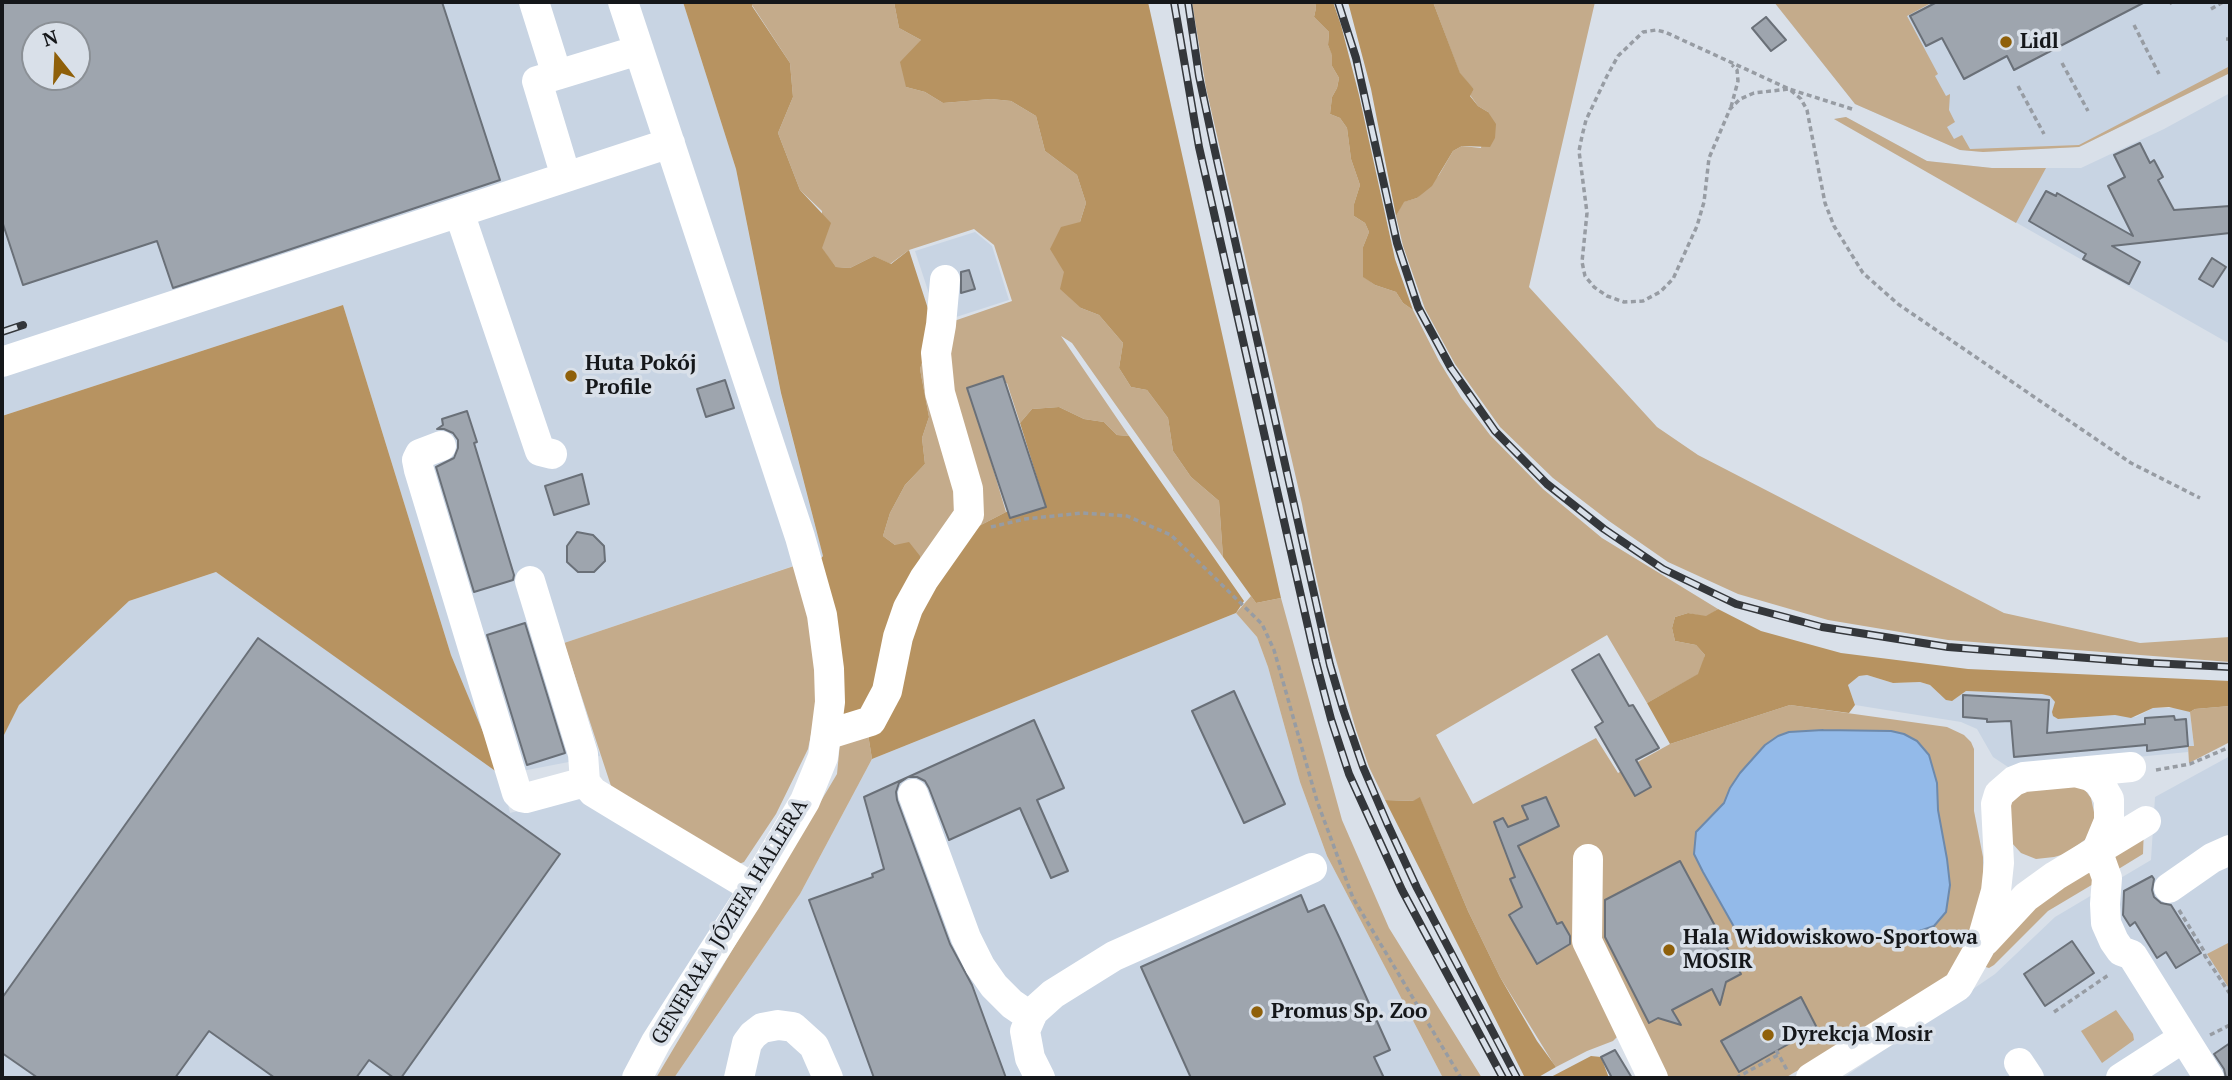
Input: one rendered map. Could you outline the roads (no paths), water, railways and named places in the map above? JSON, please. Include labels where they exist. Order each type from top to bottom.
[{"type":"street","points":[[534,2],[557,75]]},
{"type":"street","name":"GENERAŁA JÓZEFA HALLERA","points":[[623,2],[800,537],[822,615],[830,702],[823,757],[805,801],[656,1042],[637,1078]]},
{"type":"street","points":[[566,177],[537,81],[639,50]]},
{"type":"street","points":[[2,362],[670,143]]},
{"type":"street","points":[[459,212],[540,451],[552,454]]},
{"type":"street","points":[[826,735],[871,721],[887,691],[898,637],[908,608],[923,579],[969,515],[968,489],[940,393],[936,353],[945,279]]},
{"type":"street","points":[[441,446],[420,454],[417,460],[419,470],[517,793],[526,798],[584,782]]},
{"type":"street","points":[[530,581],[583,754],[584,782],[593,792],[753,888]]},
{"type":"street","points":[[1980,947],[1996,891],[1999,863],[1996,804],[1999,794],[2014,781],[2024,777],[2131,767]]},
{"type":"street","points":[[2076,772],[2099,782],[2109,799],[2109,821],[2097,850],[2107,878],[2106,923],[2121,951],[2132,955],[2209,1078]]},
{"type":"street","points":[[913,794],[966,938],[979,966],[1012,1004],[1031,1017]]},
{"type":"street","points":[[1811,1078],[1958,986],[1980,947],[2026,897],[2055,876],[2146,821]]},
{"type":"street","points":[[2169,888],[2212,858],[2230,850]]},
{"type":"street","points":[[1588,859],[1587,941],[1653,1078]]},
{"type":"street","points":[[1040,1078],[1030,1058],[1025,1031],[1031,1017],[1053,994],[1114,956],[1312,868]]},
{"type":"street","points":[[738,1078],[744,1052],[753,1035],[762,1028],[778,1025],[793,1027],[814,1046],[828,1078]]},
{"type":"street","points":[[2121,1078],[2183,1038]]},
{"type":"water","points":[[1891,731],[1904,734],[1917,741],[1929,755],[1937,783],[1938,810],[1950,885],[1946,912],[1934,926],[1896,939],[1827,932],[1751,940],[1742,937],[1733,925],[1694,854],[1696,832],[1724,803],[1740,773],[1765,745],[1789,732]]},
{"type":"railway","points":[[1174,2],[1199,147],[1331,719],[1349,774],[1402,890],[1503,1078]]},
{"type":"railway","points":[[1188,2],[1199,76],[1214,147],[1330,665],[1343,709],[1363,767],[1417,888],[1517,1078]]},
{"type":"railway","points":[[1338,2],[1356,58],[1397,243],[1418,307],[1451,368],[1495,431],[1547,484],[1604,529],[1663,569],[1736,604],[1822,627],[1948,647],[2230,667]]},
{"type":"railway","points":[[2,332],[23,325]]},
{"type":"place","name":"Lidl","points":[[2006,42]]},
{"type":"place","name":"Huta Pokój Profile","points":[[571,376]]},
{"type":"place","name":"Hala Widowiskowo-Sportowa MOSIR","points":[[1669,950]]},
{"type":"place","name":"Promus Sp. Zoo","points":[[1257,1012]]},
{"type":"place","name":"Dyrekcja Mosir","points":[[1768,1035]]}]
